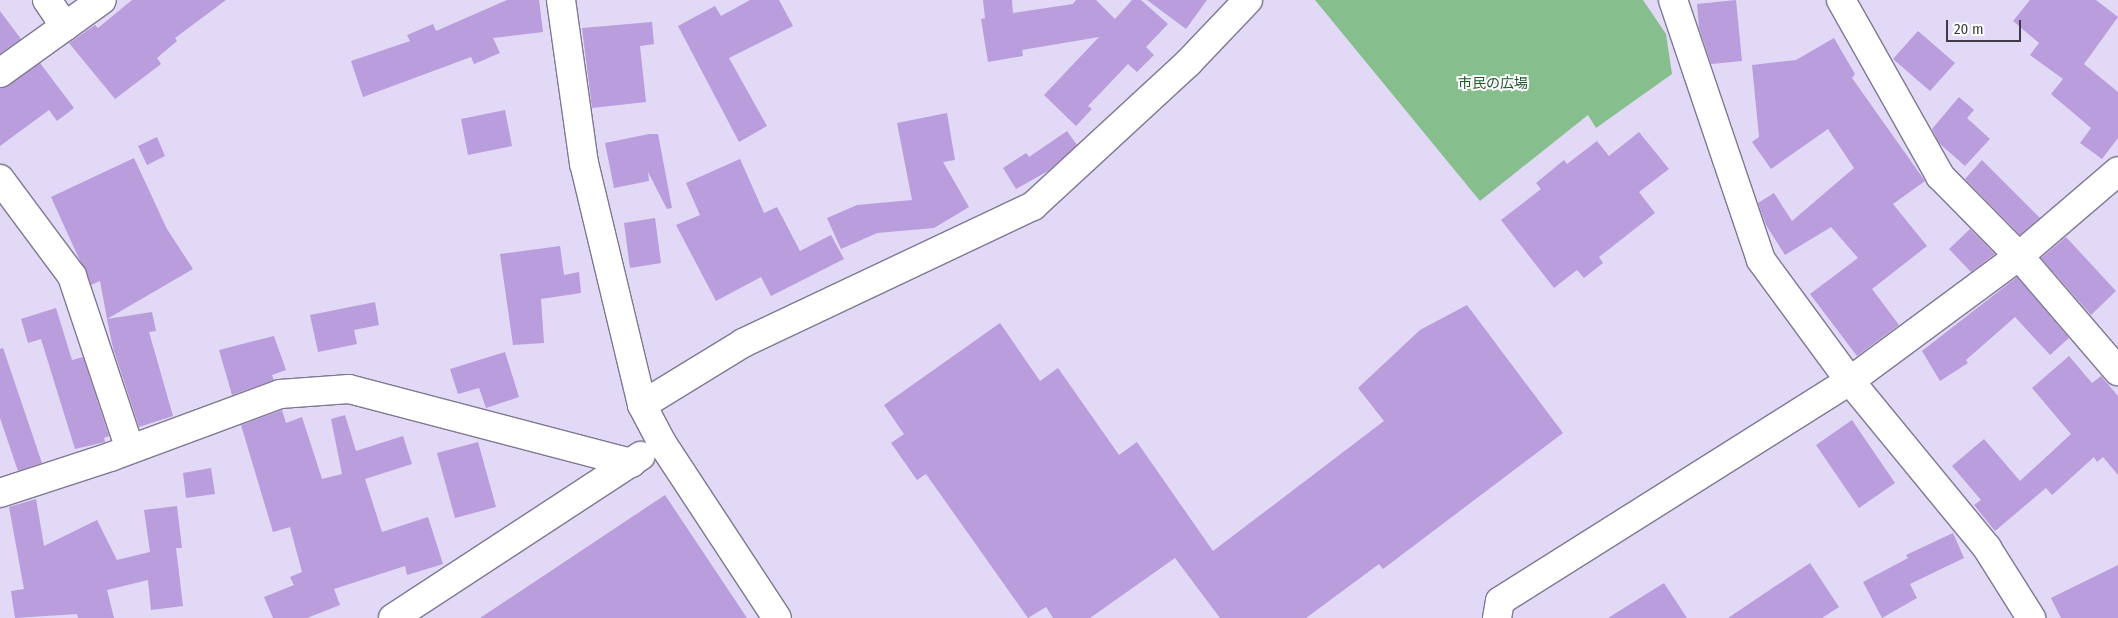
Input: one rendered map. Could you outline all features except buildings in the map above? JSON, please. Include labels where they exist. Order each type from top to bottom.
[{"type":"street","points":[[47,0],[65,28]]},
{"type":"street","points":[[0,73],[102,0]]},
{"type":"street","points":[[561,0],[584,163],[642,405],[662,443],[777,618]]},
{"type":"street","points":[[642,405],[743,343],[1033,206],[1188,64],[1248,0]]},
{"type":"street","points":[[1673,0],[1761,260],[1850,381],[1987,548],[2031,618]]},
{"type":"street","points":[[1840,0],[1940,176],[2019,256],[2118,371]]},
{"type":"street","points":[[1497,618],[1500,601],[1850,381],[2019,256],[2118,171]]},
{"type":"street","points":[[0,179],[72,276],[130,449]]},
{"type":"street","points":[[0,493],[130,449],[280,394],[349,389],[631,463]]},
{"type":"street","points":[[393,618],[662,443]]},
{"type":"green space","name":"市民の広場","points":[[1315,0],[1643,0],[1666,34],[1672,74],[1596,128],[1588,115],[1480,201]]}]
